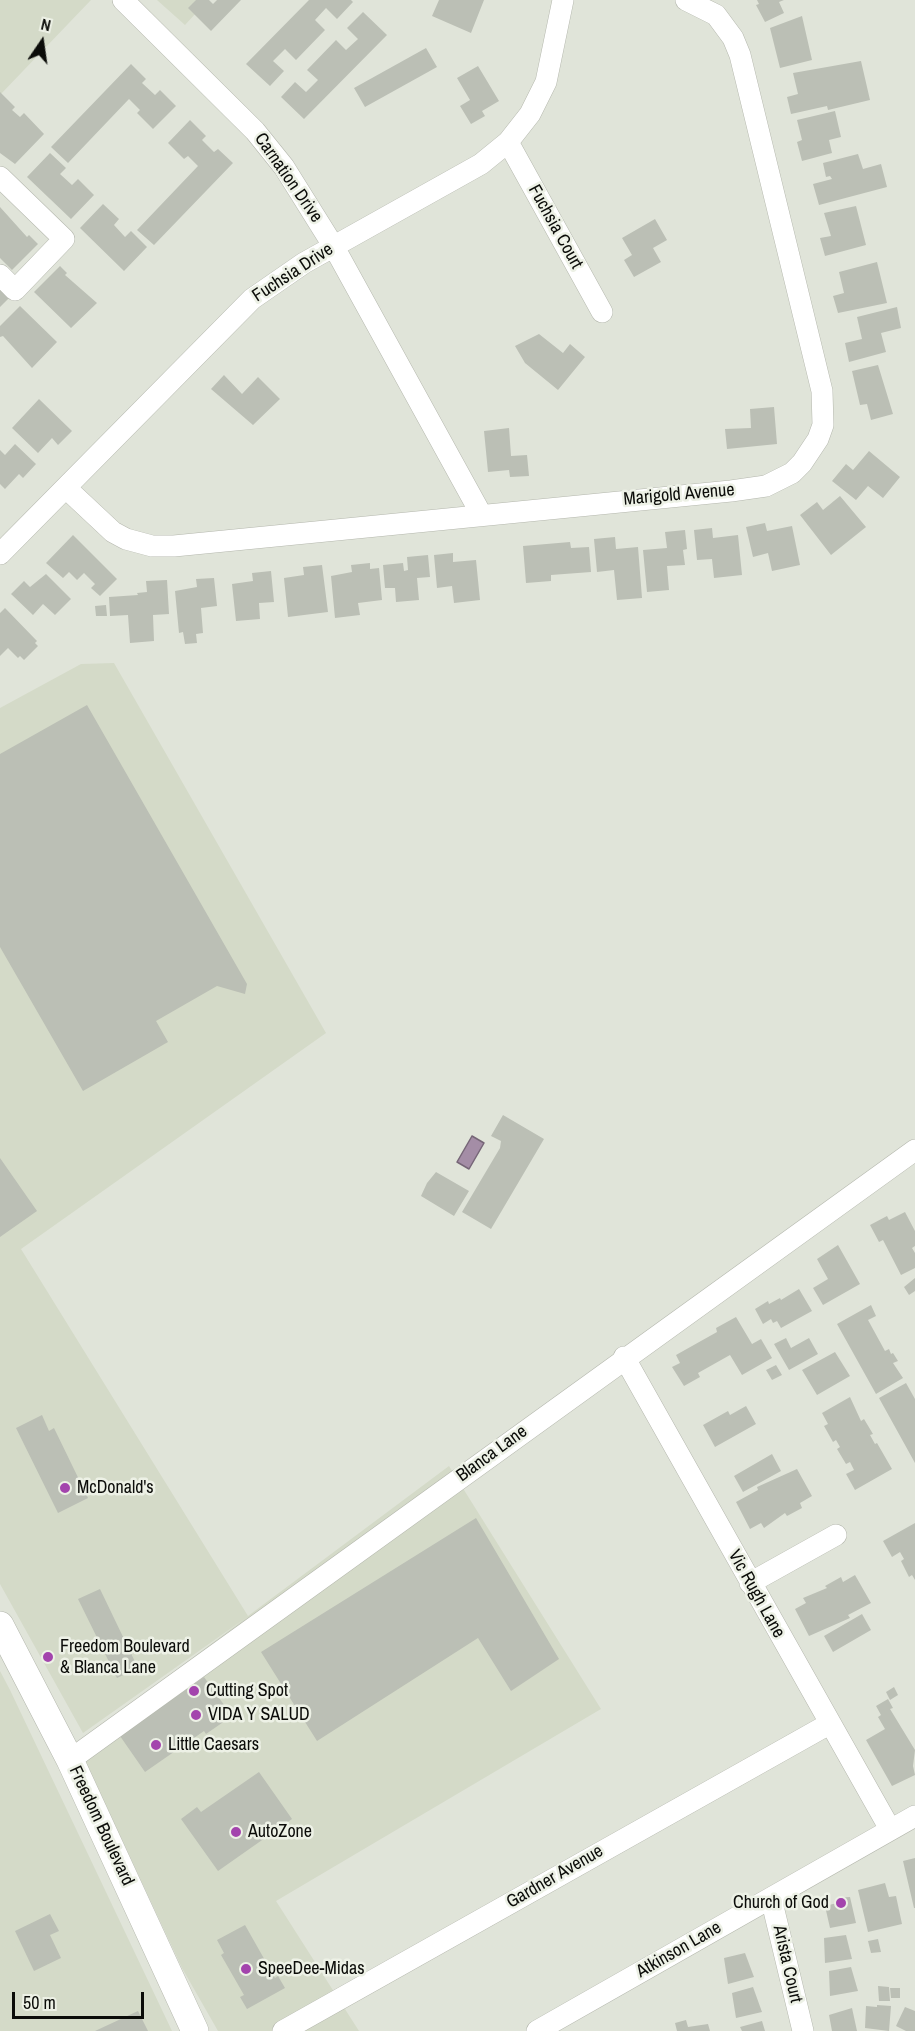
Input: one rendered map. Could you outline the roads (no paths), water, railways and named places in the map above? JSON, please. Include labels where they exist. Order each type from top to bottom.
[{"type":"main road","name":"Freedom Boulevard","points":[[0,1625],[70,1760],[195,2031]]},
{"type":"street","name":"Carnation Drive","points":[[123,0],[270,148],[334,247],[481,513]]},
{"type":"street","name":"Fuchsia Drive","points":[[0,554],[252,299],[334,247],[481,164],[508,142],[530,114],[546,82],[563,0]]},
{"type":"street","name":"Marigold Avenue","points":[[66,488],[113,532],[126,539],[152,546],[766,486],[792,473],[818,439],[823,424],[822,391],[734,38],[716,15],[686,0]]},
{"type":"street","name":"Fuchsia Court","points":[[508,142],[602,312]]},
{"type":"street","points":[[0,177],[64,239],[15,290],[0,275]]},
{"type":"street","name":"Blanca Lane","points":[[70,1760],[624,1357],[915,1150]]},
{"type":"street","name":"Vic Rugh Lane","points":[[624,1357],[890,1829]]},
{"type":"street","points":[[750,1583],[836,1535]]},
{"type":"street","name":"Gardner Avenue","points":[[283,2031],[829,1724]]},
{"type":"street","name":"Atkinson Lane","points":[[537,2031],[915,1816]]},
{"type":"street","name":"Arista Court","points":[[771,1898],[803,2031]]},
{"type":"place","name":"McDonald's","points":[[65,1488]]},
{"type":"place","name":"Freedom Boulevard & Blanca Lane","points":[[48,1657]]},
{"type":"place","name":"Cutting Spot","points":[[194,1691]]},
{"type":"place","name":"VIDA Y SALUD","points":[[196,1715]]},
{"type":"place","name":"Little Caesars","points":[[156,1745]]},
{"type":"place","name":"AutoZone","points":[[236,1832]]},
{"type":"place","name":"Church of God","points":[[841,1903]]},
{"type":"place","name":"SpeeDee-Midas","points":[[246,1969]]}]
